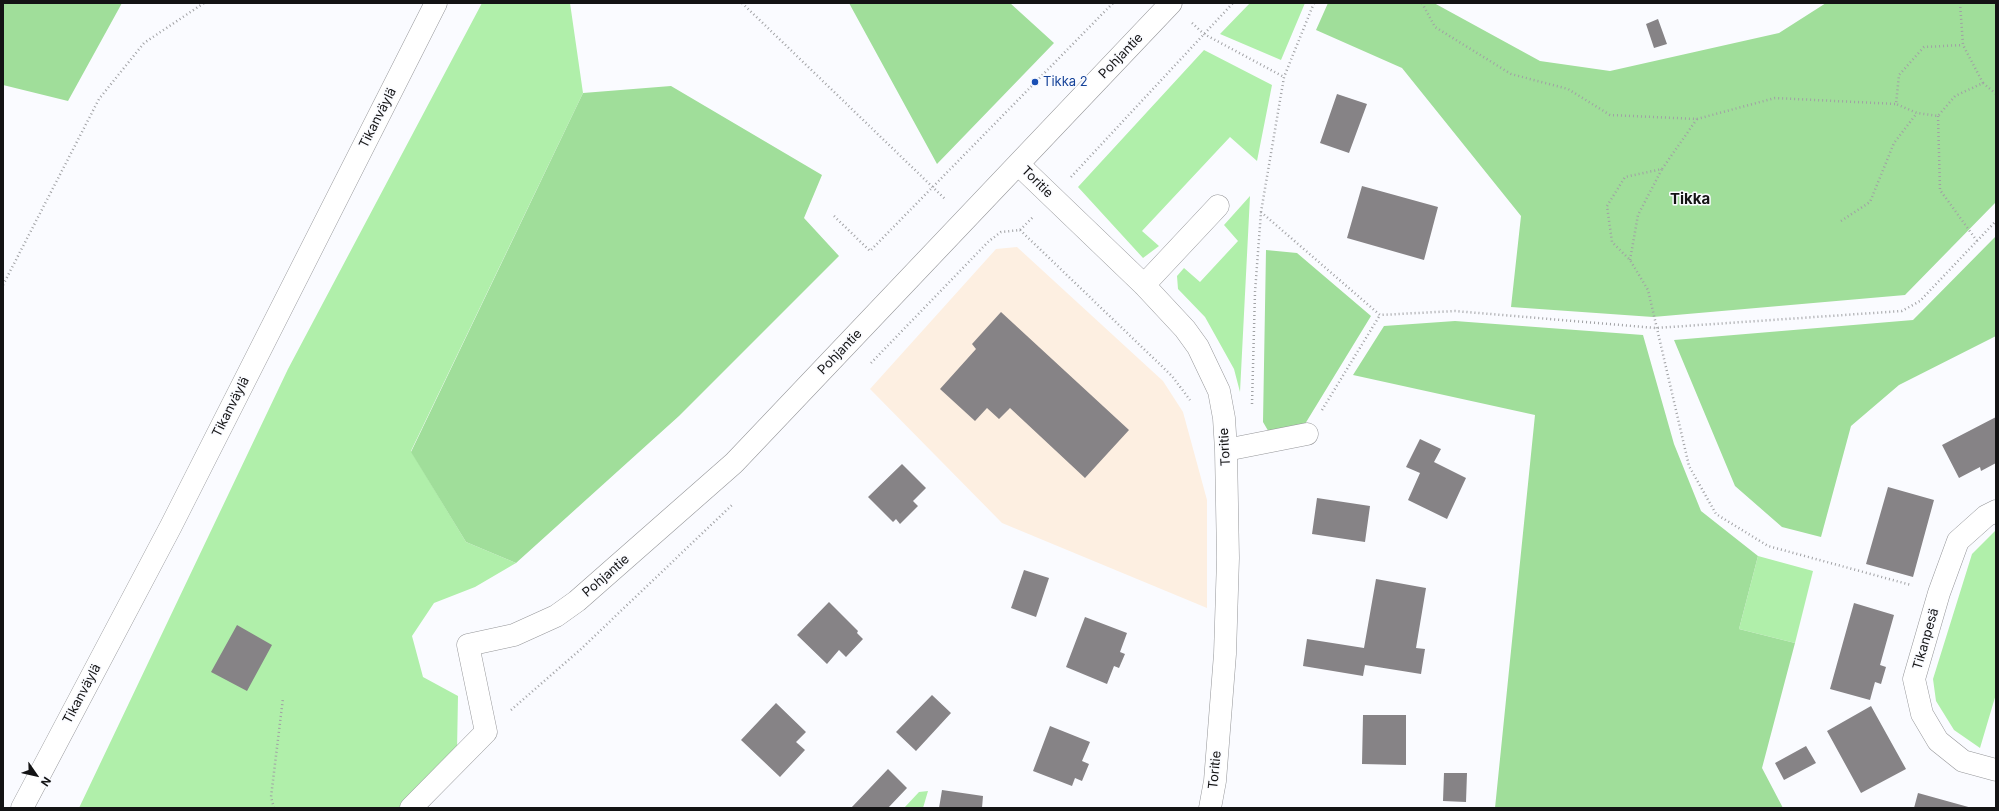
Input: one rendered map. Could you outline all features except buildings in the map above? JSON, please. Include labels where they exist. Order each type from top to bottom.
[{"type":"street","name":"Tikanväylä","points":[[22,808],[171,526],[436,3]]},
{"type":"street","name":"Pohjantie","points":[[486,732],[468,645],[514,635],[556,616],[577,601],[734,464],[1171,3]]},
{"type":"street","name":"Toritie","points":[[1018,164],[1144,285],[1185,329],[1198,347],[1219,391],[1224,418],[1226,450],[1228,558],[1225,654],[1215,781],[1210,808]]},
{"type":"street","points":[[1144,285],[1218,206]]},
{"type":"street","points":[[1226,450],[1307,434]]},
{"type":"street","name":"Tikanpesä","points":[[1996,511],[1986,516],[1958,541],[1939,593],[1914,679],[1922,714],[1938,740],[1963,761],[1996,770]]},
{"type":"street","points":[[411,808],[486,732]]},
{"type":"path","points":[[3,286],[99,99],[144,43],[204,3]]},
{"type":"path","points":[[742,3],[933,188]]},
{"type":"path","points":[[834,216],[870,251],[1113,3]]},
{"type":"path","points":[[1171,3],[1204,34],[1284,77]]},
{"type":"path","points":[[867,368],[989,241],[1002,232],[1020,230],[1052,198],[1233,3]]},
{"type":"path","points":[[1252,446],[1255,292],[1261,212],[1284,77],[1314,3]]},
{"type":"path","points":[[1422,3],[1434,27],[1511,74],[1568,88],[1610,115],[1697,119],[1775,98],[1896,104],[1917,113],[1938,116]]},
{"type":"path","points":[[1960,3],[1963,45],[1983,83],[1996,94]]},
{"type":"path","points":[[1896,104],[1899,75],[1924,47],[1963,45]]},
{"type":"path","points":[[1977,241],[1940,190],[1938,116],[1955,96],[1983,83]]},
{"type":"path","points":[[1841,221],[1870,202],[1894,143],[1917,113]]},
{"type":"path","points":[[1630,260],[1638,215],[1662,169],[1697,119]]},
{"type":"path","points":[[1662,169],[1625,177],[1607,206],[1612,242],[1630,260],[1648,290],[1689,466],[1716,514],[1768,546],[1939,593]]},
{"type":"path","points":[[1261,212],[1380,315],[1455,311],[1656,328],[1902,310],[1920,301],[1996,222]]},
{"type":"path","points":[[1020,230],[1172,376],[1193,404],[1224,418]]},
{"type":"path","points":[[1307,434],[1380,315]]},
{"type":"path","points":[[486,732],[581,649],[737,500]]},
{"type":"path","points":[[274,808],[271,797],[283,698]]},
{"type":"shaded area","points":[[1017,247],[1163,381],[1183,412],[1207,500],[1207,608],[1002,523],[870,389],[996,249]]},
{"type":"green space","points":[[3,3],[122,3],[68,101],[3,85]]},
{"type":"green space","points":[[482,3],[570,3],[583,93],[411,451],[466,542],[516,563],[475,587],[434,603],[412,636],[423,677],[458,696],[457,751],[398,808],[79,808],[288,369]]},
{"type":"green space","points":[[849,3],[1010,3],[1054,43],[937,164]]},
{"type":"green space","points":[[1250,3],[1305,3],[1281,60],[1220,34]]},
{"type":"green space","points":[[1328,3],[1434,3],[1540,61],[1610,71],[1779,33],[1826,3],[1996,3],[1996,202],[1905,295],[1653,317],[1511,307],[1521,216],[1402,68],[1316,30]]},
{"type":"green space","points":[[1204,50],[1272,85],[1257,161],[1230,137],[1142,231],[1159,246],[1143,258],[1078,187]]},
{"type":"green space","points":[[671,86],[822,175],[804,218],[839,256],[679,416],[516,563],[466,542],[411,452],[583,93]]},
{"type":"green space","points":[[1250,196],[1240,392],[1234,369],[1205,317],[1178,289],[1177,276],[1184,268],[1200,282],[1238,241],[1224,225]]},
{"type":"green space","points":[[1996,236],[1996,336],[1899,385],[1851,426],[1821,537],[1782,527],[1735,486],[1674,340],[1913,320]]},
{"type":"green space","points":[[1266,250],[1297,253],[1371,316],[1305,424],[1270,434],[1263,422]]},
{"type":"green space","points":[[1455,321],[1643,335],[1674,444],[1701,511],[1758,556],[1739,629],[1795,643],[1762,768],[1783,808],[1495,808],[1535,415],[1353,375],[1384,326]]},
{"type":"green space","points":[[1996,530],[1996,694],[1980,748],[1954,730],[1936,701],[1933,679],[1972,554]]},
{"type":"green space","points":[[1758,556],[1813,571],[1795,643],[1739,629]]},
{"type":"green space","points":[[928,791],[923,808],[904,808],[919,792]]},
{"type":"place","name":"Tikka 2","points":[[1035,82]]},
{"type":"district","name":"Tikka","points":[[1690,199]]}]
